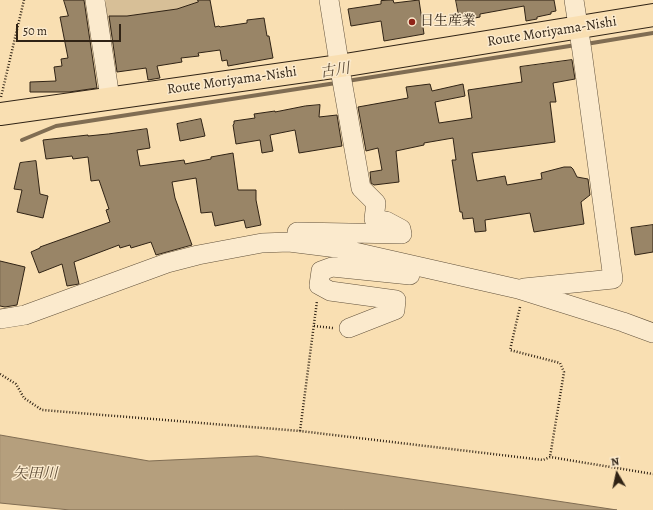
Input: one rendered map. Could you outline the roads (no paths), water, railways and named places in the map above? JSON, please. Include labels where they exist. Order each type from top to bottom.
[{"type":"main road","name":"Route Moriyama-Nishi","points":[[0,114],[110,98],[341,76],[580,39],[653,16]]},
{"type":"street","points":[[95,0],[110,98]]},
{"type":"street","points":[[276,242],[288,232],[402,234],[401,229],[386,221],[374,219],[376,203],[361,188],[341,76],[330,0]]},
{"type":"street","points":[[518,289],[613,279],[574,0]]},
{"type":"street","points":[[0,319],[25,315],[167,263],[212,252],[262,243],[289,242],[337,248],[518,289],[653,333]]},
{"type":"street","points":[[350,328],[395,310],[396,300],[330,291],[319,285],[321,271],[332,267],[424,276],[430,269]]},
{"type":"water","name":"矢田川","points":[[0,435],[149,461],[257,456],[617,510],[70,510],[0,503]]},
{"type":"waterway","name":"古川","points":[[586,44],[653,33]]},
{"type":"waterway","name":"古川","points":[[347,81],[576,45]]},
{"type":"waterway","name":"古川","points":[[22,140],[56,126],[336,83]]},
{"type":"place","name":"日生産業","points":[[412,22]]}]
